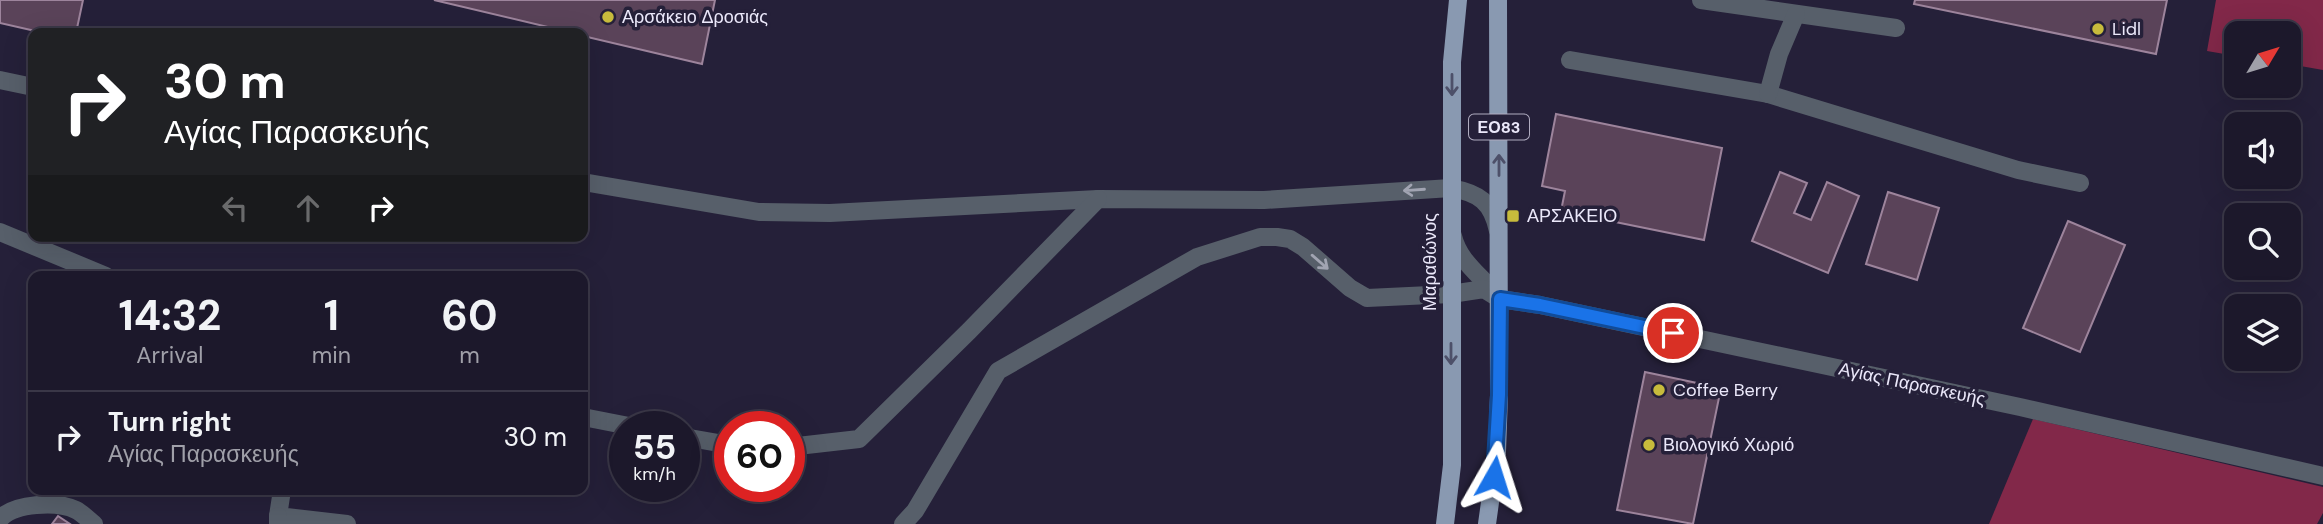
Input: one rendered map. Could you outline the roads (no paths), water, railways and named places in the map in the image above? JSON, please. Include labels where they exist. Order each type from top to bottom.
[{"type":"main road","name":"Μαραθώνος","points":[[1445,524],[1452,465],[1452,62],[1458,0]]},
{"type":"main road","name":"ΕΟ83","points":[[1487,524],[1497,452],[1500,299],[1499,0]]},
{"type":"street","points":[[1701,0],[1896,28]]},
{"type":"street","points":[[1768,94],[1779,54],[1796,14]]},
{"type":"street","points":[[1570,60],[1768,94],[2018,170],[2080,183]]},
{"type":"street","points":[[0,80],[28,86]]},
{"type":"street","points":[[588,183],[759,212],[830,214],[1098,199],[1264,200],[1451,188],[1468,191],[1484,201],[1495,216],[1499,233]]},
{"type":"street","points":[[805,445],[859,439],[970,331],[1098,199]]},
{"type":"street","points":[[1451,229],[1455,248],[1465,264],[1481,276],[1500,299]]},
{"type":"street","points":[[0,232],[94,271]]},
{"type":"street","name":"Αγίας Παρασκευής","points":[[903,524],[915,511],[998,371],[1197,257],[1260,237],[1278,237],[1296,243],[1350,288],[1367,298],[1451,295],[1484,289],[1500,299],[1540,305],[2007,404],[2323,476]]},
{"type":"street","points":[[588,418],[609,422]]},
{"type":"street","points":[[281,495],[278,520],[346,524]]},
{"type":"street","points":[[0,519],[7,511],[38,504],[75,510],[94,524]]},
{"type":"place","name":"Αρσάκειο Δροσιάς","points":[[608,17]]},
{"type":"place","name":"Lidl","points":[[2098,29]]},
{"type":"place","name":"ΑΡΣΑΚΕΙΟ","points":[[1513,216]]},
{"type":"place","name":"Coffee Berry","points":[[1659,390]]},
{"type":"place","name":"Βιολογικό Χωριό","points":[[1649,445]]}]
